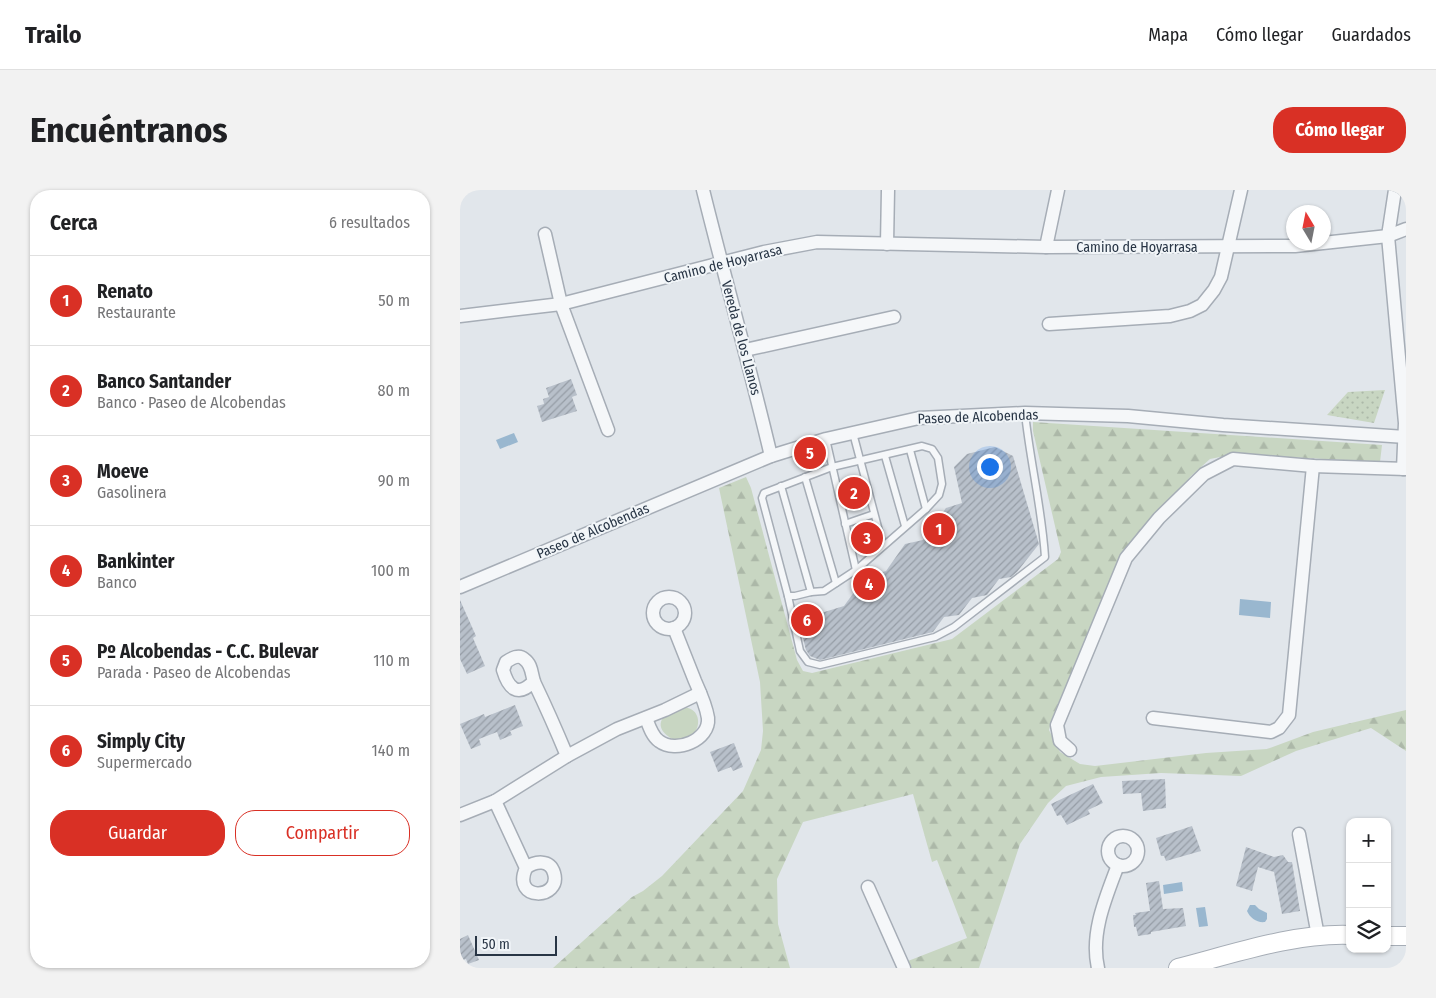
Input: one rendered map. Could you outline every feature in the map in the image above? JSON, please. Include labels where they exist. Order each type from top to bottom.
[{"type":"street","name":"Vereda de los Llanos","points":[[703,190],[721,264],[746,350],[771,456]]},
{"type":"street","points":[[887,244],[888,190]]},
{"type":"street","points":[[1046,247],[1058,190]]},
{"type":"street","points":[[1049,324],[1170,316],[1190,311],[1202,305],[1214,290],[1221,276],[1241,190]]},
{"type":"street","points":[[1070,750],[1060,741],[1057,725],[1126,558],[1159,518],[1204,474],[1233,459],[1313,466],[1405,469],[1404,423],[1388,236],[1394,190]]},
{"type":"street","name":"Camino de Hoyarrasa","points":[[460,316],[560,304],[764,252],[817,242],[1046,247],[1295,246],[1388,236],[1406,229]]},
{"type":"street","points":[[545,234],[560,304],[608,430]]},
{"type":"street","points":[[746,350],[894,317]]},
{"type":"street","name":"Paseo de Alcobendas","points":[[460,587],[771,456],[826,439],[919,418],[1025,413],[1128,416],[1223,425],[1405,437]]},
{"type":"street","points":[[1153,718],[1271,732],[1279,728],[1289,715],[1313,466]]},
{"type":"street","points":[[646,718],[658,741],[676,746],[695,740],[706,727],[708,718],[700,693],[674,628]]},
{"type":"street","points":[[534,681],[567,756]]},
{"type":"street","points":[[460,815],[495,801],[567,756],[617,729],[700,693]]},
{"type":"street","points":[[495,801],[526,868]]},
{"type":"street","points":[[1299,834],[1318,936]]},
{"type":"street","points":[[1098,968],[1096,960],[1100,915],[1118,865]]},
{"type":"street","points":[[868,887],[904,968]]},
{"type":"street","points":[[1178,968],[1296,938],[1346,934]]},
{"type":"street","points":[[1391,936],[1406,936]]},
{"type":"lane","points":[[788,596],[824,591],[836,584],[856,570],[926,509],[939,494],[942,484],[938,458],[932,449],[922,446],[886,456],[832,467],[764,493],[762,498],[788,596],[800,651],[808,662],[820,665],[934,637],[954,627],[1045,557],[1043,525],[1030,458],[1025,413]]},
{"type":"lane","points":[[853,433],[883,546]]},
{"type":"lane","points":[[826,439],[856,570]]},
{"type":"lane","points":[[910,450],[926,509]]},
{"type":"lane","points":[[886,456],[906,526]]},
{"type":"lane","points":[[805,477],[836,584]]},
{"type":"lane","points":[[781,486],[810,592]]},
{"type":"lane","points":[[844,524],[874,514]]},
{"type":"green space","points":[[1385,390],[1374,423],[1327,415],[1348,392]]},
{"type":"green space","points":[[1033,422],[1382,445],[1380,462],[1235,454],[1210,459],[1191,476],[1122,555],[1053,716],[1049,730],[1060,752],[1080,764],[1095,766],[1206,753],[1267,749],[1313,732],[1406,710],[1406,751],[1371,728],[1296,751],[1241,776],[1161,773],[1101,777],[1066,786],[1048,803],[1020,844],[979,968],[911,968],[908,961],[967,938],[937,860],[932,862],[913,794],[803,822],[777,879],[778,924],[790,968],[553,968],[632,897],[662,876],[743,791],[761,750],[763,731],[760,682],[719,488],[746,477],[751,488],[797,660],[803,671],[812,673],[952,639],[1058,559],[1061,552],[1033,431]]},
{"type":"green space","points":[[676,708],[687,708],[695,712],[698,723],[693,734],[674,740],[664,732],[661,724],[665,715]]},
{"type":"water","points":[[514,433],[518,442],[500,449],[496,440]]},
{"type":"water","points":[[1240,599],[1271,602],[1270,618],[1239,615]]},
{"type":"water","points":[[1182,882],[1183,891],[1164,894],[1163,885]]},
{"type":"water","points":[[1250,905],[1255,905],[1267,913],[1265,922],[1257,921],[1250,916],[1247,911]]},
{"type":"water","points":[[1205,907],[1208,926],[1199,927],[1196,908]]},
{"type":"building","points":[[571,379],[577,395],[572,397],[577,411],[542,422],[537,406],[544,404],[543,399],[549,397],[546,388]]},
{"type":"building","points":[[995,447],[1013,456],[1039,544],[1017,572],[1011,577],[999,579],[987,595],[972,598],[959,615],[944,617],[933,632],[820,660],[810,656],[806,650],[797,615],[802,610],[812,608],[821,613],[844,606],[865,577],[886,571],[905,544],[923,540],[946,508],[962,503],[954,467],[967,454]]},
{"type":"building","points":[[859,482],[863,501],[848,504],[845,485]]},
{"type":"building","points":[[460,600],[476,636],[473,638],[485,666],[467,674],[460,659]]},
{"type":"building","points":[[515,705],[523,726],[510,731],[512,735],[500,740],[497,732],[479,739],[481,745],[471,749],[460,724],[484,714],[485,717]]},
{"type":"building","points":[[734,743],[743,767],[733,771],[731,767],[718,772],[710,752]]},
{"type":"building","points":[[1165,779],[1166,808],[1143,811],[1141,793],[1123,794],[1122,781]]},
{"type":"building","points":[[1093,784],[1103,803],[1088,810],[1090,814],[1067,825],[1061,815],[1057,816],[1051,804]]},
{"type":"building","points":[[1192,826],[1201,851],[1166,861],[1164,856],[1161,856],[1156,838]]},
{"type":"building","points":[[1246,847],[1274,857],[1283,855],[1288,862],[1292,862],[1300,911],[1282,914],[1274,872],[1258,867],[1252,891],[1236,886]]},
{"type":"building","points":[[1159,881],[1163,909],[1183,908],[1186,926],[1138,936],[1136,927],[1134,927],[1133,915],[1150,911],[1146,883]]},
{"type":"building","points":[[468,935],[479,960],[468,964],[466,959],[460,961],[460,939]]},
{"type":"place","name":"Pº Alcobendas - C.C. Bulevar","points":[[810,453]]},
{"type":"place","name":"Banco Santander","points":[[854,493]]},
{"type":"place","name":"Renato","points":[[939,529]]},
{"type":"place","name":"Moeve","points":[[867,538]]},
{"type":"place","name":"Bankinter","points":[[869,584]]},
{"type":"place","name":"Simply City","points":[[807,620]]}]
